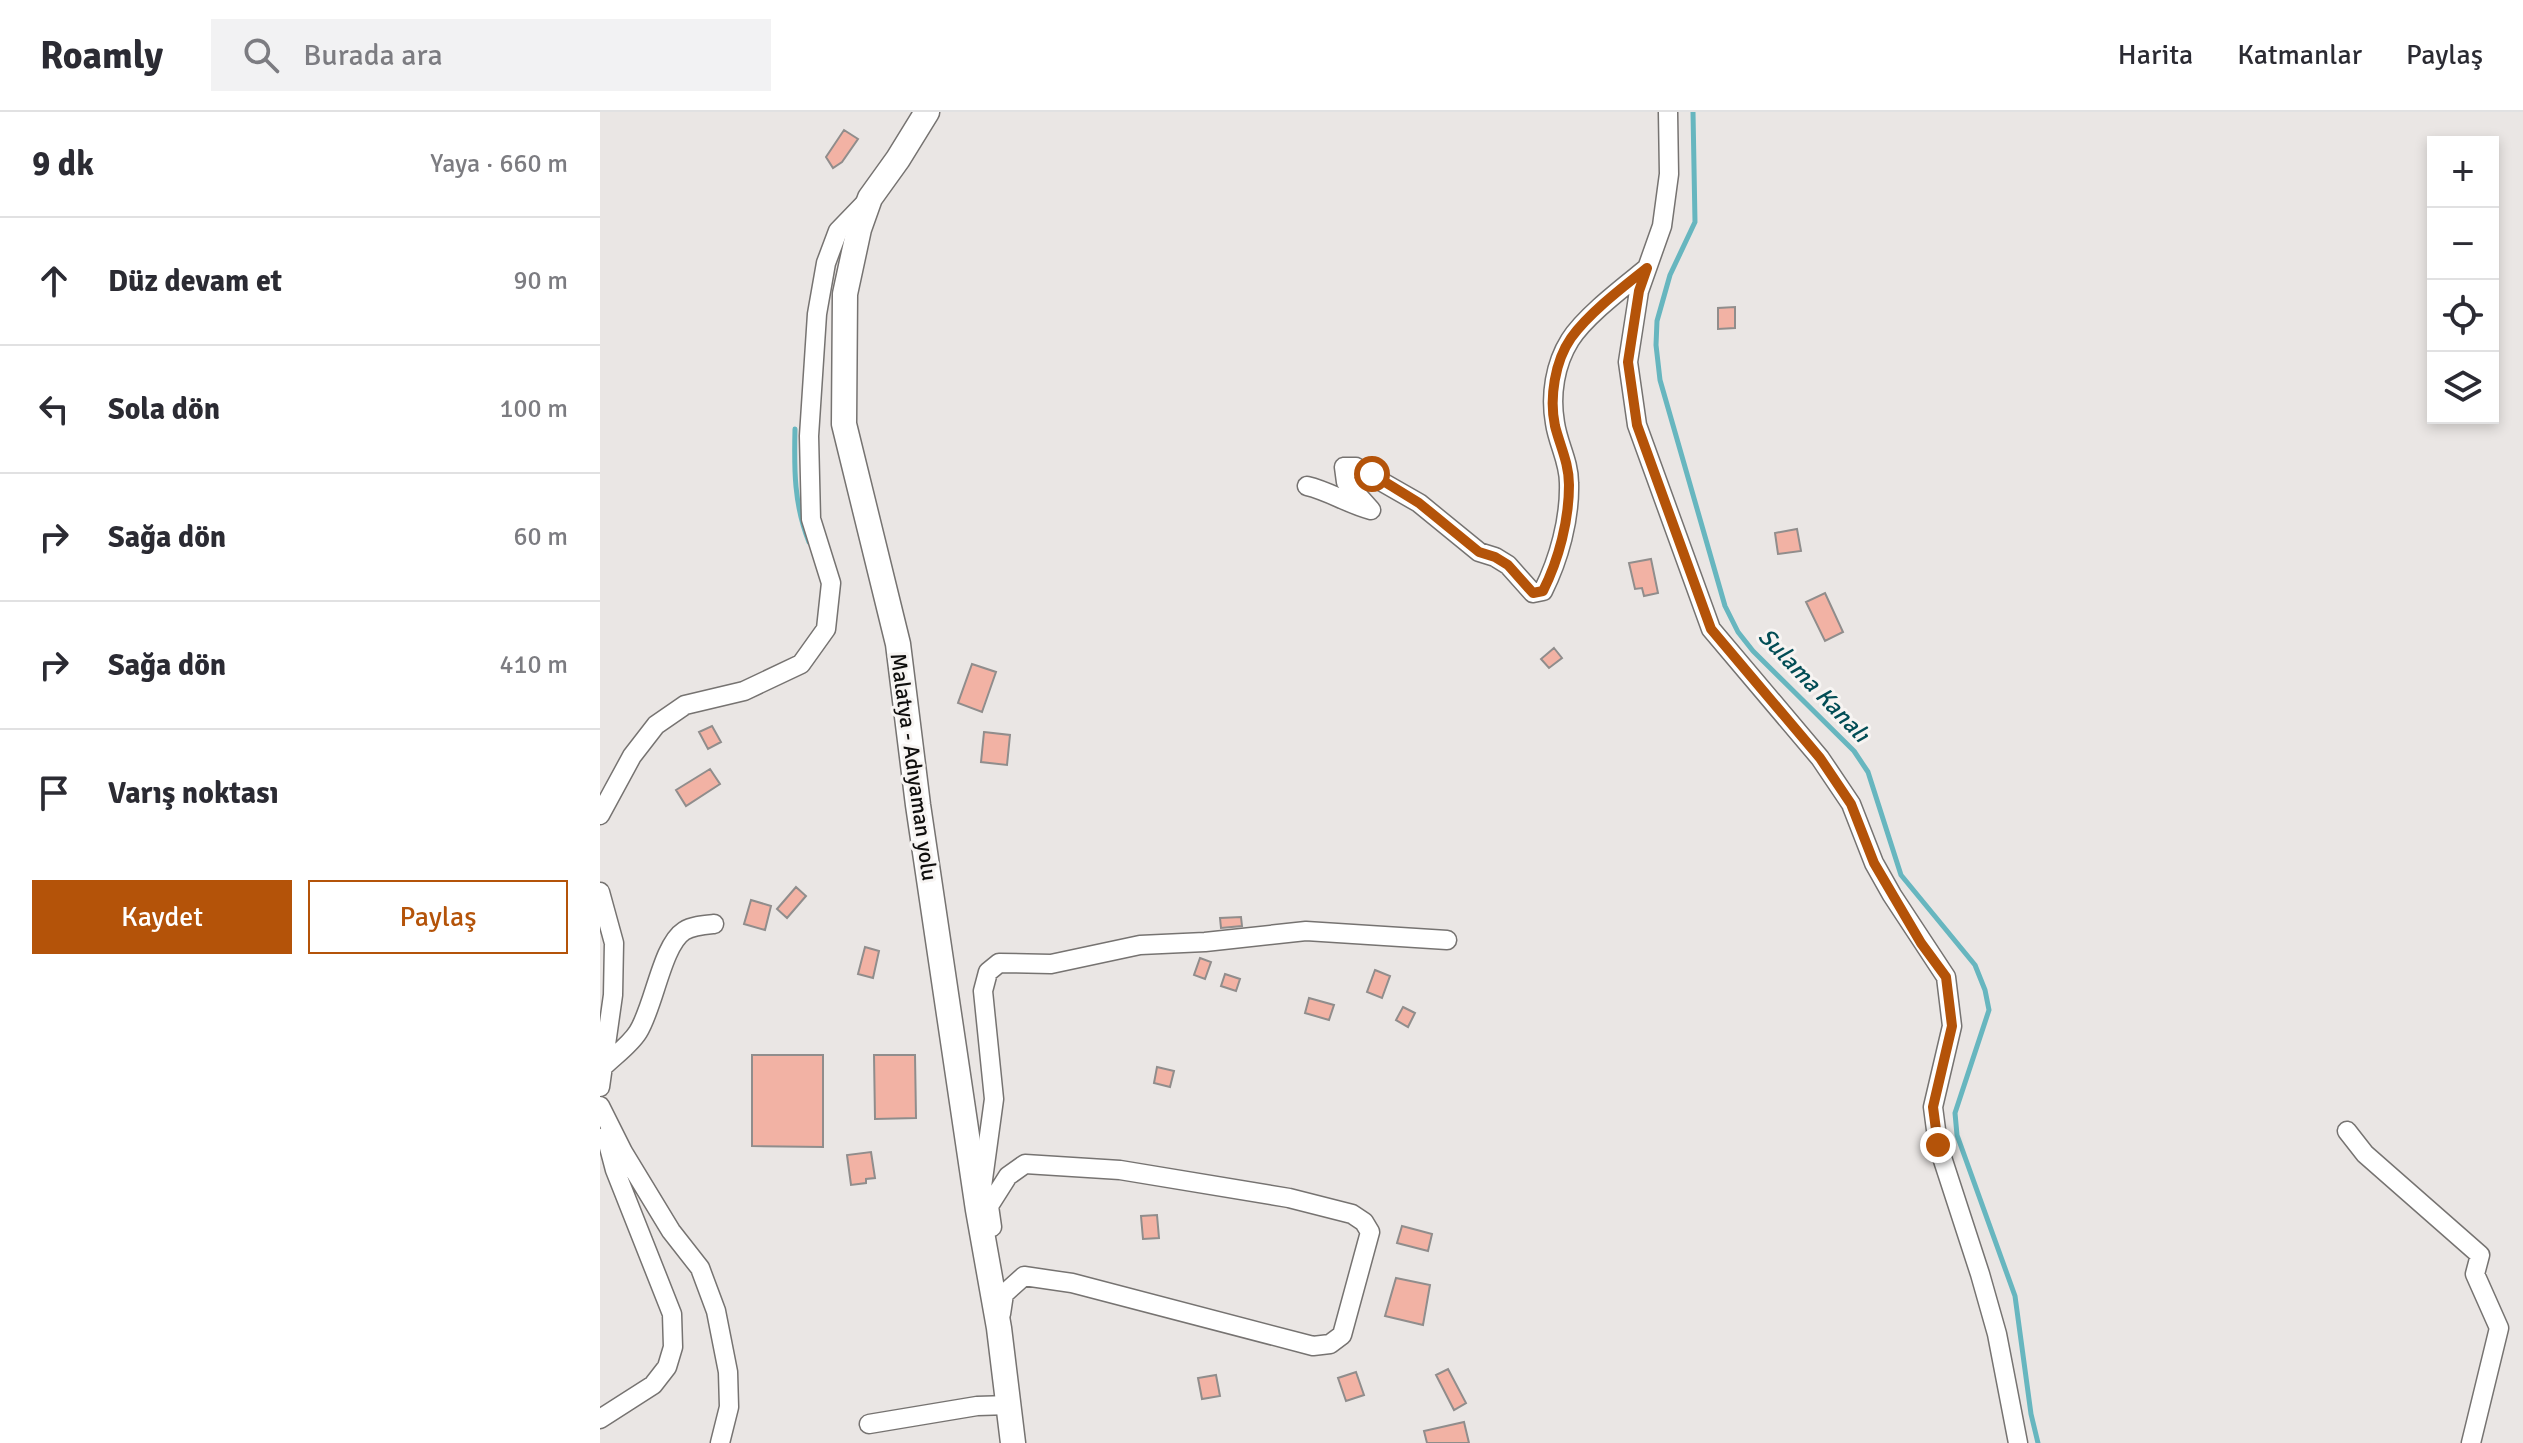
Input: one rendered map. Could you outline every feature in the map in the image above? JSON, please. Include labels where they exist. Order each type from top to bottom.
[{"type":"main road","name":"Malatya - Adıyaman yolu","points":[[927,112],[870,198],[859,229],[845,294],[844,424],[898,644],[918,805],[978,1210],[999,1328],[1013,1443]]},
{"type":"street","points":[[1668,112],[1669,174],[1662,226],[1639,291],[1628,362],[1637,425],[1711,629],[1820,758],[1851,804],[1874,863],[1886,884],[1921,943],[1946,977],[1952,1026],[1933,1107],[1938,1145],[1997,1334],[2018,1443]]},
{"type":"street","points":[[600,815],[632,756],[656,725],[685,705],[744,691],[801,664],[826,629],[831,583],[811,519],[809,436],[817,314],[826,263],[838,231],[870,198]]},
{"type":"street","points":[[1307,486],[1330,492],[1371,510],[1346,482],[1344,467],[1356,467],[1419,503],[1479,552],[1508,565],[1533,593],[1543,591],[1566,523],[1569,485],[1567,461],[1555,424],[1554,394],[1558,364],[1571,337],[1610,298],[1647,268]]},
{"type":"street","points":[[600,892],[614,943],[613,995],[600,1087]]},
{"type":"street","points":[[603,1067],[638,1033],[669,949],[676,938],[686,929],[714,924]]},
{"type":"street","points":[[978,1210],[994,1099],[983,991],[988,972],[993,966],[999,963],[1051,964],[1140,945],[1205,942],[1306,931],[1447,940]]},
{"type":"street","points":[[600,1108],[615,1170],[672,1314],[673,1347],[667,1367],[653,1385],[600,1419]]},
{"type":"street","points":[[600,1108],[671,1231],[700,1268],[716,1311],[728,1372],[729,1407],[720,1443]]},
{"type":"street","points":[[2347,1131],[2365,1154],[2480,1255],[2475,1274],[2499,1328],[2471,1443]]},
{"type":"street","points":[[999,1328],[1004,1294],[989,1206],[1008,1176],[1025,1164],[1120,1170],[1289,1198],[1352,1214],[1364,1222],[1370,1232],[1342,1335],[1330,1344],[1313,1346],[1072,1283],[1024,1276],[1004,1294]]},
{"type":"street","points":[[869,1424],[977,1406],[1010,1405]]},
{"type":"building","points":[[844,130],[858,139],[842,162],[833,168],[826,157]]},
{"type":"building","points":[[1735,307],[1735,328],[1718,329],[1718,308]]},
{"type":"building","points":[[1797,529],[1801,551],[1778,554],[1775,533]]},
{"type":"building","points":[[1651,559],[1658,593],[1644,596],[1642,588],[1635,589],[1629,563]]},
{"type":"building","points":[[1825,593],[1843,632],[1825,641],[1806,602]]},
{"type":"building","points":[[1554,648],[1562,658],[1549,668],[1541,659]]},
{"type":"building","points":[[972,664],[996,672],[982,712],[958,703]]},
{"type":"building","points":[[712,726],[721,742],[708,749],[699,732]]},
{"type":"building","points":[[984,732],[1010,735],[1007,765],[981,762]]},
{"type":"building","points":[[710,769],[720,784],[686,806],[676,790]]},
{"type":"building","points":[[796,887],[806,896],[787,918],[777,909]]},
{"type":"building","points":[[751,900],[771,906],[765,930],[744,924]]},
{"type":"building","points":[[1241,917],[1242,926],[1221,928],[1220,918]]},
{"type":"building","points":[[865,947],[879,951],[873,978],[858,974]]},
{"type":"building","points":[[1200,958],[1211,962],[1205,979],[1194,975]]},
{"type":"building","points":[[1375,970],[1390,976],[1382,998],[1367,992]]},
{"type":"building","points":[[1225,974],[1240,979],[1236,991],[1221,986]]},
{"type":"building","points":[[1309,998],[1334,1005],[1329,1020],[1305,1013]]},
{"type":"building","points":[[1403,1007],[1415,1013],[1408,1027],[1396,1020]]},
{"type":"building","points":[[752,1055],[823,1055],[823,1147],[752,1146]]},
{"type":"building","points":[[874,1055],[915,1055],[916,1118],[875,1119]]},
{"type":"building","points":[[1157,1067],[1174,1071],[1170,1087],[1154,1083]]},
{"type":"building","points":[[871,1152],[875,1178],[851,1185],[847,1155]]},
{"type":"building","points":[[1157,1215],[1159,1238],[1143,1239],[1141,1216]]},
{"type":"building","points":[[1402,1226],[1432,1234],[1428,1251],[1397,1243]]},
{"type":"building","points":[[1396,1278],[1430,1285],[1423,1325],[1385,1316]]},
{"type":"building","points":[[1448,1369],[1466,1403],[1454,1410],[1436,1375]]},
{"type":"building","points":[[1356,1372],[1364,1395],[1346,1401],[1338,1378]]},
{"type":"building","points":[[1216,1375],[1220,1396],[1202,1399],[1198,1378]]},
{"type":"building","points":[[1464,1422],[1469,1443],[1427,1443],[1424,1431]]},
{"type":"waterway","name":"Sulama Kanalı","points":[[1693,112],[1695,222],[1670,275],[1657,321],[1660,380],[1725,606],[1738,632],[1753,651],[1854,751],[1868,772],[1901,875],[1975,965],[1985,990],[1989,1010],[1955,1113],[1957,1135],[2015,1296],[2031,1414],[2038,1443]]},
{"type":"waterway","name":"Sulama Kanalı","points":[[795,429],[798,501],[809,542]]},
{"type":"route","points":[[1372,474],[1419,503],[1479,552],[1508,565],[1533,593],[1543,591],[1566,523],[1569,485],[1567,461],[1555,424],[1554,394],[1558,364],[1571,337],[1610,298],[1647,268],[1639,291],[1628,362],[1637,425],[1711,629],[1820,758],[1851,804],[1874,863],[1892,895],[1946,977],[1952,1026],[1933,1107],[1938,1145]]}]
